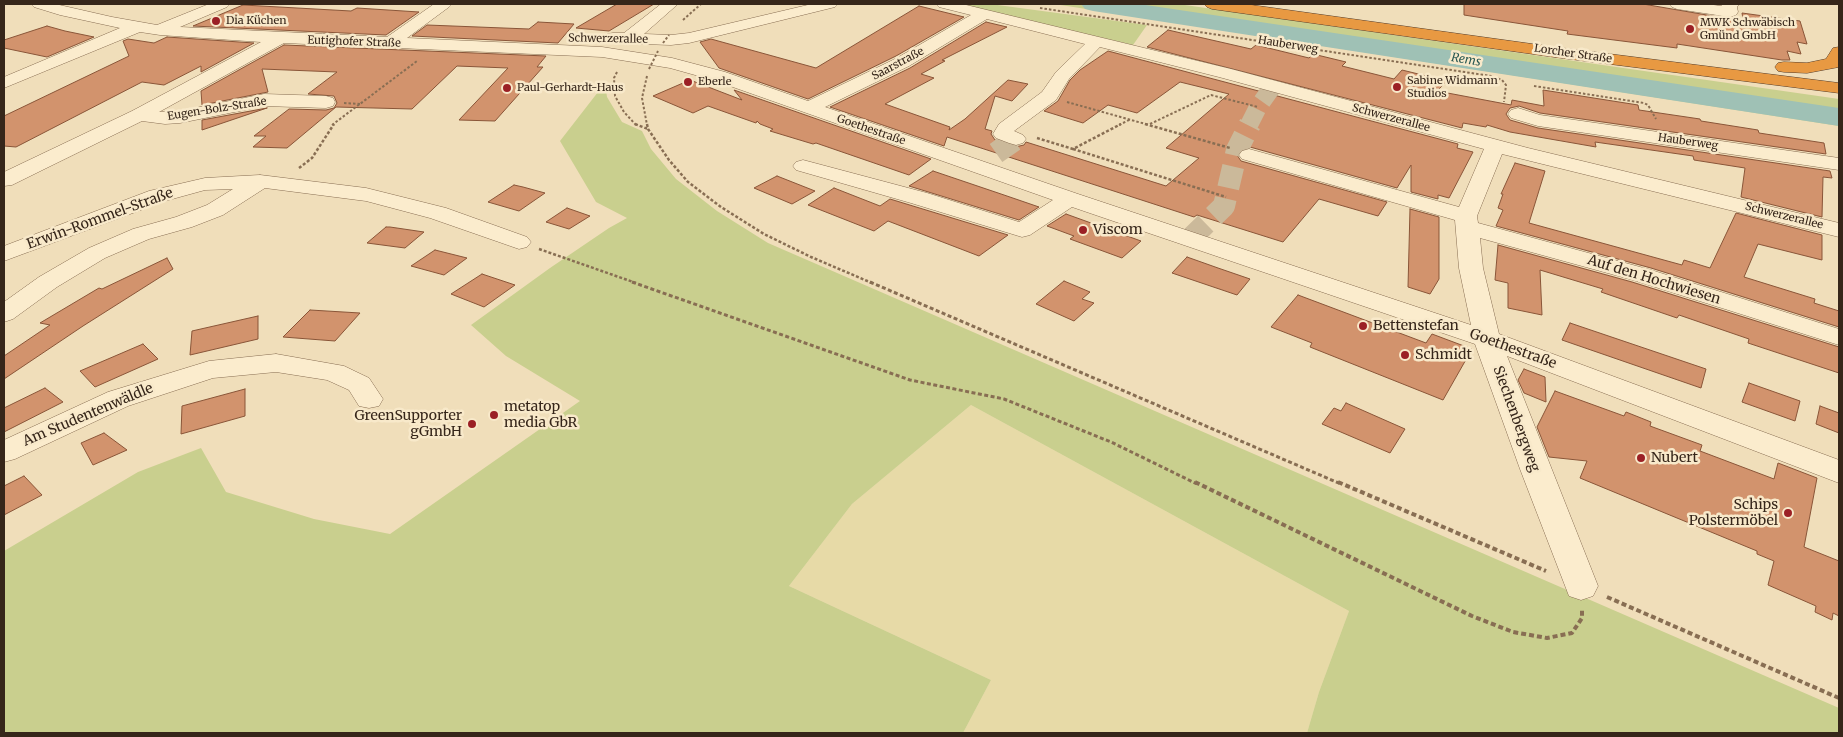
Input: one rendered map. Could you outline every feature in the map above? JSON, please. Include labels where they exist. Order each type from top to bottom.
[{"type":"highway","name":"Lorcher Straße","points":[[1212,4],[1839,90]]},
{"type":"highway","points":[[1274,4],[1555,44],[1839,81]]},
{"type":"highway","points":[[1326,11],[1475,27],[1790,68],[1807,68],[1833,63],[1839,52]]},
{"type":"street","name":"Eutighofer Straße","points":[[39,4],[66,12],[160,30],[279,39],[530,48],[661,56]]},
{"type":"street","points":[[160,30],[222,4]]},
{"type":"street","points":[[390,43],[444,4]]},
{"type":"street","points":[[628,38],[670,4]]},
{"type":"street","name":"Schwerzerallee","points":[[530,48],[548,40],[562,38],[671,40],[684,31],[830,4]]},
{"type":"street","name":"Schwerzerallee","points":[[944,4],[1097,41],[1495,146],[1839,230]]},
{"type":"street","points":[[1678,4],[1730,12],[1729,6],[1731,4]]},
{"type":"street","name":"Saarstraße","points":[[808,108],[903,62],[985,14]]},
{"type":"street","points":[[4,83],[139,26]]},
{"type":"street","points":[[661,56],[684,31]]},
{"type":"street","name":"Eugen-Bolz-Straße","points":[[4,180],[139,115],[279,39]]},
{"type":"street","points":[[1011,134],[1050,96],[1062,76],[1097,41]]},
{"type":"street","name":"Goethestraße","points":[[661,56],[1070,199],[1487,339],[1839,472]]},
{"type":"street","name":"Eugen-Bolz-Straße","points":[[139,115],[165,118],[180,117],[264,100],[326,102]]},
{"type":"street","name":"Hauberweg","points":[[1518,114],[1538,120],[1839,164]]},
{"type":"street","points":[[1524,153],[1538,120]]},
{"type":"street","name":"Siechenbergweg","points":[[1495,146],[1466,222],[1471,268],[1487,339],[1535,470],[1582,586]]},
{"type":"street","points":[[976,166],[996,153]]},
{"type":"street","points":[[1249,155],[1466,222]]},
{"type":"street","points":[[803,166],[919,198],[1022,230],[1070,199]]},
{"type":"street","points":[[4,314],[48,282],[97,252],[141,234],[184,222],[216,210],[270,182]]},
{"type":"street","name":"Erwin-Rommel-Straße","points":[[4,254],[157,196],[204,184],[270,182],[384,199],[438,213],[520,242]]},
{"type":"street","name":"Auf den Hochwiesen","points":[[1466,222],[1839,337]]},
{"type":"street","name":"Am Studentenwäldle","points":[[4,452],[118,399],[209,370],[235,366],[276,363],[334,372],[359,384],[369,399]]},
{"type":"path","points":[[684,31],[701,4]]},
{"type":"path","name":"Hauberweg","points":[[1039,8],[1491,76],[1502,80],[1506,85],[1505,108],[1518,114]]},
{"type":"path","points":[[669,35],[642,98],[648,129],[669,160],[688,182],[721,207],[764,234],[796,250],[1839,698]]},
{"type":"path","points":[[270,182],[312,158],[331,126],[439,44]]},
{"type":"path","points":[[633,55],[622,64],[614,78],[615,96],[624,112],[637,126],[648,129]]},
{"type":"path","points":[[1534,86],[1644,103],[1648,105],[1655,116],[1661,138]]},
{"type":"path","points":[[1150,124],[1211,94],[1258,107]]},
{"type":"path","points":[[1050,96],[1221,145],[1249,155]]},
{"type":"path","points":[[1073,149],[1129,120]]},
{"type":"path","points":[[1011,134],[1073,149],[1226,197]]},
{"type":"path","points":[[520,242],[910,380],[1004,399],[1111,442],[1472,616],[1513,632],[1547,638],[1572,633],[1582,618],[1582,586]]},
{"type":"shaded area","points":[[971,405],[1349,611],[1319,692],[1307,733],[963,733],[991,680],[789,586],[852,504]]},
{"type":"green space","points":[[955,4],[990,4],[1147,25],[1133,45]]},
{"type":"green space","points":[[1054,4],[1178,4],[1839,99],[1839,126]]},
{"type":"green space","points":[[605,83],[607,97],[622,122],[642,131],[651,149],[676,179],[717,211],[768,243],[1839,708],[1839,733],[1307,733],[1319,692],[1349,611],[971,405],[852,504],[789,586],[991,680],[963,733],[4,733],[4,551],[138,472],[201,448],[226,492],[314,519],[390,534],[580,401],[506,356],[471,325],[550,268],[627,218],[596,202],[560,141]]},
{"type":"building","points":[[617,4],[654,4],[609,31],[576,28]]},
{"type":"building","name":"MWK Schwäbisch Gmünd GmbH","points":[[1464,4],[1643,4],[1730,19],[1743,19],[1742,13],[1800,21],[1807,44],[1797,42],[1801,54],[1787,51],[1790,60],[1677,44],[1677,48],[1567,34],[1568,31],[1464,15]]},
{"type":"building","points":[[243,5],[351,11],[357,8],[419,12],[386,35],[193,26]]},
{"type":"building","points":[[919,6],[964,17],[896,56],[808,99],[719,68],[700,42],[711,39],[816,68]]},
{"type":"building","points":[[538,22],[574,24],[558,43],[412,36],[427,25],[529,29]]},
{"type":"building","points":[[986,22],[1007,27],[942,60],[945,61],[921,74],[934,78],[885,104],[950,127],[949,130],[965,119],[1008,80],[1028,84],[1012,101],[995,96],[985,129],[992,131],[991,134],[995,140],[1015,147],[1024,145],[1026,142],[1166,186],[1199,158],[1166,148],[1229,94],[1180,82],[1137,113],[1108,105],[1083,123],[1044,111],[1058,101],[1070,80],[1080,70],[1108,51],[1458,144],[1457,148],[1473,152],[1449,198],[1438,195],[1438,199],[1411,192],[1411,165],[1397,188],[1250,147],[1241,149],[1237,155],[1241,161],[1387,202],[1378,216],[1319,199],[1283,242],[1197,215],[1194,217],[947,137],[944,146],[830,107],[910,68]]},
{"type":"building","points":[[47,26],[94,37],[47,57],[4,48],[4,40]]},
{"type":"building","points":[[1168,30],[1251,49],[1256,45],[1309,58],[1313,54],[1346,62],[1342,66],[1394,79],[1402,70],[1447,81],[1437,91],[1511,105],[1512,100],[1544,106],[1543,90],[1638,105],[1639,110],[1700,119],[1701,121],[1758,130],[1759,133],[1824,143],[1826,154],[1540,113],[1519,106],[1510,108],[1506,114],[1510,120],[1538,128],[1830,171],[1832,178],[1823,177],[1822,217],[1741,197],[1745,168],[1694,160],[1693,156],[1595,142],[1596,147],[1510,132],[1487,125],[1486,127],[1463,123],[1462,128],[1147,47]]},
{"type":"building","points":[[167,37],[254,43],[201,72],[201,66],[164,85],[142,82],[16,147],[4,146],[4,116],[129,56],[123,41],[128,39],[154,43]]},
{"type":"building","points":[[284,45],[546,56],[537,67],[543,67],[495,121],[459,120],[508,68],[457,66],[412,109],[336,107],[287,148],[253,147],[266,136],[254,136],[289,109],[326,110],[334,108],[337,103],[334,96],[308,94],[337,72],[262,69],[268,92],[202,105],[201,91]]},
{"type":"building","points":[[690,80],[742,100],[734,90],[931,159],[909,175],[816,143],[813,144],[770,131],[773,129],[757,121],[756,123],[708,106],[693,113],[653,96]]},
{"type":"building","points":[[267,108],[202,130],[202,120]]},
{"type":"building","points":[[1515,163],[1545,171],[1529,223],[1682,265],[1684,260],[1710,268],[1736,213],[1822,235],[1822,260],[1758,244],[1744,277],[1815,299],[1814,303],[1839,311],[1839,327],[1651,268],[1496,226],[1503,210],[1498,208],[1503,194],[1501,194]]},
{"type":"building","points":[[933,171],[1039,207],[1019,220],[909,186]]},
{"type":"building","points":[[777,176],[815,191],[792,204],[754,188]]},
{"type":"building","points":[[514,185],[545,193],[519,211],[488,202]]},
{"type":"building","points":[[834,188],[880,206],[890,199],[1008,235],[979,256],[888,221],[874,231],[808,205]]},
{"type":"building","points":[[567,208],[590,216],[569,229],[546,222]]},
{"type":"building","points":[[1410,209],[1439,217],[1439,279],[1430,294],[1408,287]]},
{"type":"building","name":"Viscom","points":[[1066,214],[1141,241],[1122,258],[1070,239],[1074,236],[1047,226]]},
{"type":"building","points":[[386,227],[424,232],[405,248],[367,243]]},
{"type":"building","points":[[1498,245],[1632,282],[1839,347],[1839,373],[1748,343],[1749,339],[1679,315],[1677,318],[1601,292],[1603,289],[1540,270],[1542,315],[1508,308],[1508,283],[1495,280]]},
{"type":"building","points":[[435,250],[467,258],[444,275],[411,266]]},
{"type":"building","points":[[1187,257],[1250,279],[1237,295],[1172,273]]},
{"type":"building","points":[[167,258],[173,269],[4,379],[4,356],[50,325],[40,323],[99,288],[102,289]]},
{"type":"building","points":[[482,274],[515,285],[484,307],[451,294]]},
{"type":"building","points":[[1064,281],[1090,292],[1082,299],[1094,303],[1074,321],[1036,304]]},
{"type":"building","points":[[1298,295],[1426,343],[1432,334],[1472,349],[1443,400],[1310,347],[1312,343],[1271,327]]},
{"type":"building","points":[[310,310],[360,313],[335,341],[283,337]]},
{"type":"building","points":[[258,316],[258,339],[190,355],[192,331]]},
{"type":"building","points":[[1570,323],[1706,369],[1701,388],[1562,340]]},
{"type":"building","points":[[143,344],[158,359],[95,387],[80,371]]},
{"type":"building","points":[[1524,369],[1545,377],[1546,402],[1524,393],[1518,380]]},
{"type":"building","points":[[1749,383],[1800,401],[1795,421],[1742,402]]},
{"type":"building","points":[[45,388],[63,402],[4,432],[4,408]]},
{"type":"building","points":[[245,389],[245,416],[181,434],[182,406]]},
{"type":"building","name":"Nubert","points":[[1555,391],[1624,416],[1626,412],[1651,422],[1650,426],[1702,445],[1700,451],[1774,479],[1778,463],[1817,478],[1804,547],[1839,561],[1839,616],[1833,613],[1832,620],[1815,612],[1816,606],[1768,585],[1774,561],[1757,554],[1757,551],[1580,478],[1587,461],[1549,457],[1537,427]]},
{"type":"building","points":[[1346,403],[1405,429],[1390,453],[1322,424],[1334,408],[1341,411]]},
{"type":"building","points":[[1820,406],[1839,413],[1839,433],[1816,424]]},
{"type":"building","points":[[104,433],[127,450],[93,465],[81,443]]},
{"type":"building","points":[[24,476],[42,495],[4,515],[4,486]]},
{"type":"waterway","name":"Rems","points":[[1093,4],[1839,117]]},
{"type":"tunnel","points":[[1249,125],[1258,107],[1273,86]]},
{"type":"tunnel","points":[[1190,239],[1224,206],[1237,150],[1250,124]]},
{"type":"tunnel","points":[[996,153],[1016,139]]},
{"type":"place","name":"Dia Küchen","points":[[216,21]]},
{"type":"place","name":"MWK Schwäbisch Gmünd GmbH","points":[[1690,29]]},
{"type":"place","name":"Eberle","points":[[688,82]]},
{"type":"place","name":"Sabine Widmann Studios","points":[[1397,87]]},
{"type":"place","name":"Paul-Gerhardt-Haus","points":[[507,88]]},
{"type":"place","name":"Viscom","points":[[1083,230]]},
{"type":"place","name":"Bettenstefan","points":[[1363,326]]},
{"type":"place","name":"Schmidt","points":[[1405,355]]},
{"type":"place","name":"metatop media GbR","points":[[494,415]]},
{"type":"place","name":"GreenSupporter gGmbH","points":[[472,424]]},
{"type":"place","name":"Nubert","points":[[1641,458]]},
{"type":"place","name":"Schips Polstermöbel","points":[[1788,513]]}]
